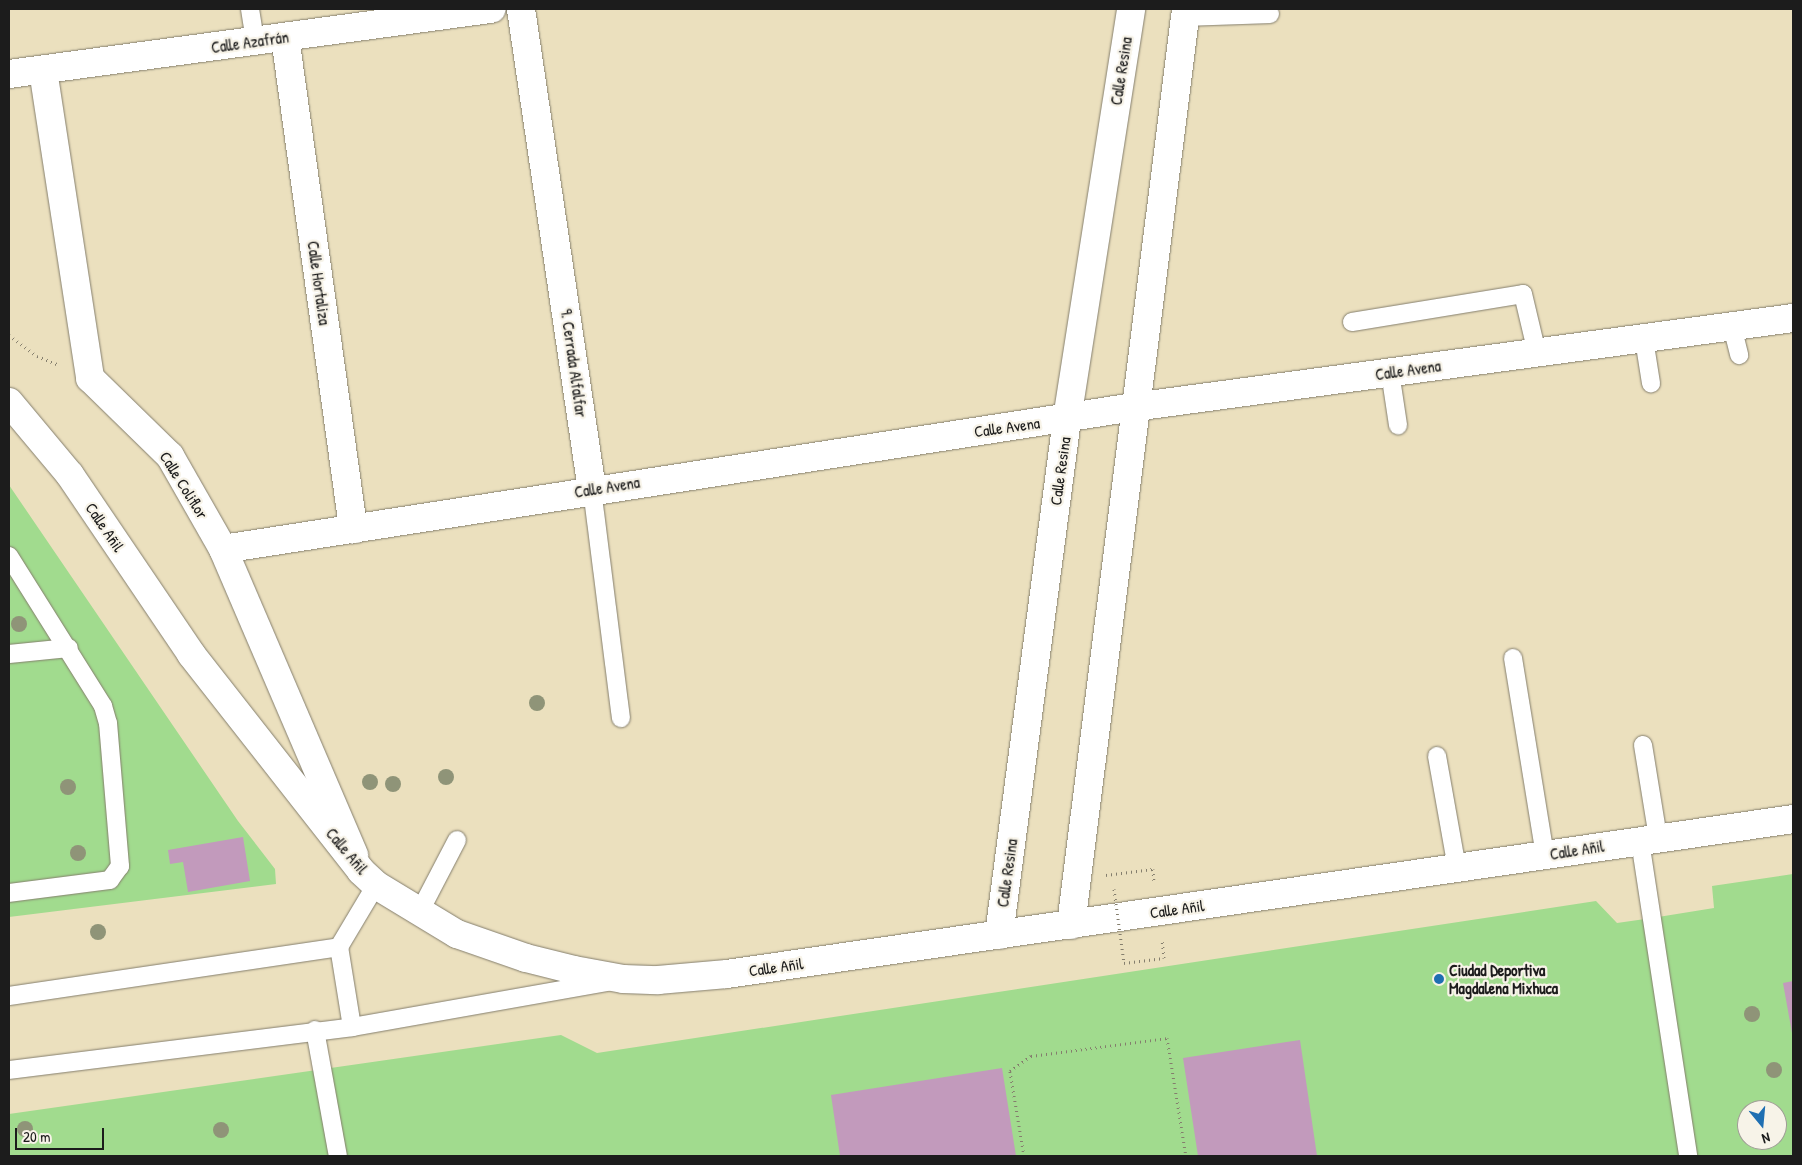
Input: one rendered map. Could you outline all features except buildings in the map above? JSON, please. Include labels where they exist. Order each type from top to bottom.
[{"type":"street","name":"Calle Azafrán","points":[[9,74],[492,9]]},
{"type":"street","name":"9. Cerrada Alfalfar","points":[[521,9],[592,489]]},
{"type":"street","name":"Calle Resina","points":[[999,935],[1067,418],[1131,9]]},
{"type":"street","points":[[1071,925],[1134,407],[1186,13]]},
{"type":"street","name":"Calle Hortaliza","points":[[285,37],[352,529]]},
{"type":"street","points":[[43,70],[90,378]]},
{"type":"street","name":"Calle Avena","points":[[223,549],[592,489],[1134,407],[1793,318]]},
{"type":"street","name":"Calle Coliflor","points":[[90,378],[170,456],[223,549],[369,878]]},
{"type":"street","name":"Calle Añil","points":[[9,402],[70,475],[191,654],[369,878],[457,934],[526,958],[623,979],[658,980],[727,974],[1793,818]]},
{"type":"lane","points":[[250,9],[255,41]]},
{"type":"lane","points":[[1186,13],[1270,14]]},
{"type":"lane","points":[[1352,322],[1523,294],[1537,353]]},
{"type":"lane","points":[[1732,326],[1739,356]]},
{"type":"lane","points":[[1644,339],[1652,383]]},
{"type":"lane","points":[[1390,372],[1398,424]]},
{"type":"lane","name":"9. Cerrada Alfalfar","points":[[592,489],[621,718]]},
{"type":"lane","points":[[9,556],[69,648],[103,706],[108,723],[120,866],[110,880],[9,893]]},
{"type":"lane","points":[[9,654],[69,648]]},
{"type":"lane","points":[[1513,658],[1545,855]]},
{"type":"lane","points":[[1643,745],[1649,839],[1688,1156]]},
{"type":"lane","points":[[1438,756],[1457,868]]},
{"type":"lane","points":[[420,911],[457,840]]},
{"type":"lane","points":[[352,1027],[339,947],[369,878]]},
{"type":"lane","points":[[9,996],[339,947]]},
{"type":"lane","points":[[9,1070],[315,1030],[352,1027],[623,979]]},
{"type":"lane","points":[[315,1030],[338,1156]]},
{"type":"path","points":[[9,335],[37,356],[90,378]]},
{"type":"path","points":[[1077,879],[1154,869],[1154,883]]},
{"type":"path","points":[[1114,889],[1124,963],[1164,958]]},
{"type":"path","points":[[1024,1156],[1010,1071],[1031,1056],[1167,1038],[1186,1156]]},
{"type":"green space","points":[[9,485],[238,821],[275,869],[276,884],[9,917]]},
{"type":"green space","name":"Ciudad Deportiva Magdalena Mixhuca","points":[[1793,874],[1793,1156],[9,1156],[9,1114],[561,1035],[597,1053],[1596,901],[1617,923],[1714,908],[1712,886]]},
{"type":"place","name":"Ciudad Deportiva Magdalena Mixhuca","points":[[1439,979]]}]
